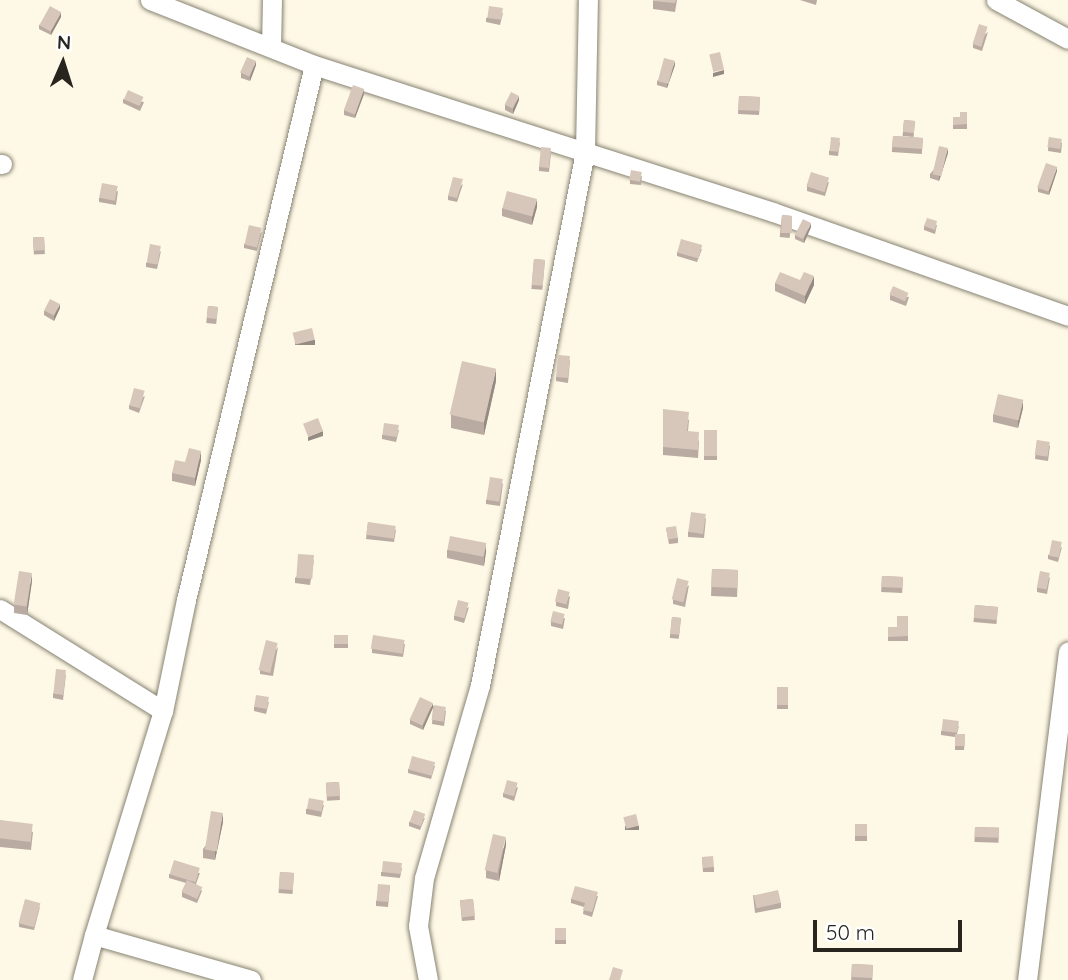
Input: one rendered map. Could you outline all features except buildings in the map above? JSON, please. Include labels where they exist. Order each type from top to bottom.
[{"type":"street","points":[[150,0],[314,65],[773,212],[1068,316]]},
{"type":"street","points":[[271,47],[272,0]]},
{"type":"street","points":[[428,980],[418,926],[424,878],[480,685],[585,152],[588,0]]},
{"type":"street","points":[[996,0],[1068,39]]},
{"type":"street","points":[[82,980],[163,711],[186,600],[314,65]]},
{"type":"street","points":[[0,608],[163,711]]},
{"type":"street","points":[[1027,980],[1068,653]]},
{"type":"street","points":[[94,935],[251,980]]}]
